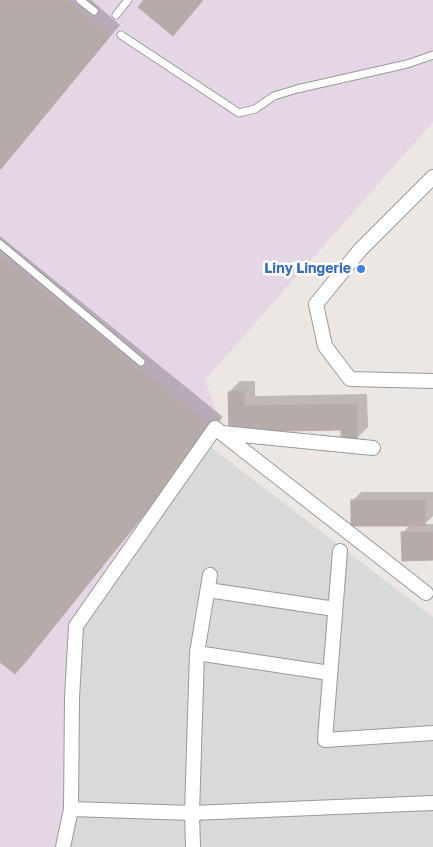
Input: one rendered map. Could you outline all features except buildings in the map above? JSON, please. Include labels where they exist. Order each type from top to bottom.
[{"type":"street","points":[[433,177],[360,250],[316,304],[325,346],[350,379],[433,381]]},
{"type":"street","points":[[62,847],[71,809],[72,698],[76,626],[215,428],[431,594]]},
{"type":"street","points":[[221,433],[373,448]]},
{"type":"street","points":[[340,551],[325,740],[433,733]]},
{"type":"street","points":[[193,847],[192,813],[197,653],[210,575]]},
{"type":"street","points":[[208,590],[335,609]]},
{"type":"street","points":[[197,653],[330,673]]},
{"type":"street","points":[[71,809],[192,813],[433,803]]},
{"type":"lane","points":[[80,0],[94,12]]},
{"type":"lane","points":[[116,15],[128,0]]},
{"type":"lane","points":[[120,35],[239,113],[255,109],[274,96],[297,89],[407,64],[433,55]]},
{"type":"lane","points":[[0,244],[141,362]]},
{"type":"shaded area","points":[[0,0],[433,0],[433,122],[205,380],[222,425],[76,626],[63,847],[0,847]]},
{"type":"shaded area","points":[[208,445],[433,617],[433,847],[63,847],[76,626]]},
{"type":"place","name":"Liny Lingerie","points":[[361,269]]}]
